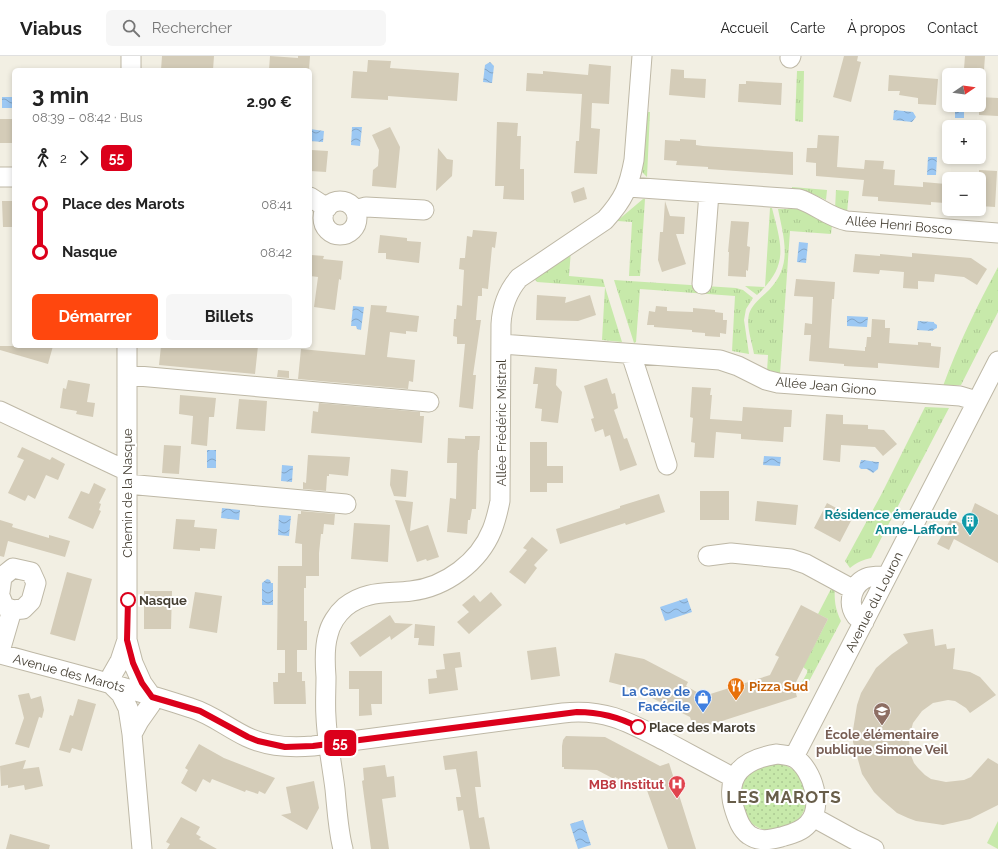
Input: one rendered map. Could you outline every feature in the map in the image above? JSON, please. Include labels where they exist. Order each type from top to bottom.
[{"type":"street","points":[[131,56],[131,68]]},
{"type":"street","name":"Allée Frédéric Mistral","points":[[343,849],[326,718],[327,635],[336,617],[344,608],[363,596],[413,591],[441,582],[466,566],[484,545],[497,517],[500,501],[501,344],[502,314],[506,298],[514,284],[527,272],[605,220],[623,197],[628,188],[634,160],[642,56]]},
{"type":"street","points":[[0,177],[12,177]]},
{"type":"street","name":"Allée Henri Bosco","points":[[628,188],[799,200],[807,202],[832,217],[847,221],[998,233]]},
{"type":"street","points":[[702,284],[709,193]]},
{"type":"street","points":[[312,198],[327,208]]},
{"type":"street","points":[[334,202],[346,202],[355,210],[357,221],[355,227],[346,235],[334,235],[325,227],[323,216],[327,208],[334,202]]},
{"type":"street","points":[[355,210],[366,207],[424,210]]},
{"type":"street","name":"Allée Jean Giono","points":[[501,344],[720,360],[738,366],[766,380],[778,383],[960,396],[977,401]]},
{"type":"street","name":"Chemin de la Nasque","points":[[127,348],[127,640],[133,663],[142,683],[152,697]]},
{"type":"street","points":[[631,354],[667,465]]},
{"type":"street","name":"Avenue du Louron","points":[[794,757],[998,361]]},
{"type":"street","points":[[127,375],[428,402]]},
{"type":"street","points":[[0,411],[127,478],[346,504]]},
{"type":"street","points":[[708,556],[731,553],[791,559],[806,564],[854,590]]},
{"type":"street","name":"Avenue des Marots","points":[[0,592],[2,577],[13,568],[31,572],[36,583],[31,601],[24,609],[6,603],[0,653],[115,685],[200,711],[248,737],[272,745],[300,747],[330,744],[563,713],[584,712],[610,716],[625,721],[734,778]]},
{"type":"street","points":[[864,622],[856,616],[853,607],[852,598],[854,590],[859,583],[868,578],[887,576]]},
{"type":"street","name":"Chemin de la Nasque","points":[[127,640],[120,661],[112,675],[115,685],[129,682],[133,674],[133,663]]},
{"type":"street","points":[[115,685],[128,708],[132,734],[140,845]]},
{"type":"street","points":[[132,734],[151,704],[152,697]]},
{"type":"street","points":[[777,754],[794,757],[805,767],[812,785],[815,802],[812,818],[803,828],[795,832],[774,839],[750,843],[747,833],[742,827],[734,809],[732,788],[734,778],[745,765],[761,758],[777,754]]},
{"type":"street","points":[[812,818],[874,849]]},
{"type":"green space","points":[[797,71],[804,71],[803,122],[795,121]]},
{"type":"green space","points":[[645,112],[650,112],[647,177],[642,172],[641,167]]},
{"type":"green space","points":[[792,187],[827,190],[826,200],[811,193],[792,189]]},
{"type":"green space","points":[[836,190],[849,191],[847,213],[835,209]]},
{"type":"green space","points":[[643,199],[645,199],[640,276],[629,276],[632,222],[617,221]]},
{"type":"green space","points":[[789,205],[801,207],[832,225],[831,234],[790,231],[780,374],[767,372],[768,355],[754,354],[748,319],[752,307],[777,281],[781,271],[785,251],[778,209],[788,209]]},
{"type":"green space","points":[[770,208],[772,208],[780,245],[780,255],[774,274],[765,287]]},
{"type":"green space","points":[[571,250],[569,276],[603,279],[605,287],[537,282],[532,276]]},
{"type":"green space","points":[[998,267],[998,312],[961,385],[943,386],[968,326]]},
{"type":"green space","points":[[614,280],[736,288],[743,290],[753,298],[746,309],[744,320],[749,354],[732,351],[735,296],[640,289],[636,342],[634,343]]},
{"type":"green space","points":[[745,286],[765,287],[757,295]]},
{"type":"green space","points":[[605,287],[622,342],[602,340]]},
{"type":"green space","points":[[925,407],[949,408],[871,558],[855,564],[850,568],[845,561],[881,495]]},
{"type":"green space","points":[[833,585],[835,586],[836,608],[841,621],[806,687],[801,684],[807,673],[807,670],[803,667],[828,619],[818,614]]},
{"type":"green space","points":[[773,763],[786,766],[797,773],[804,784],[807,797],[804,810],[797,821],[786,828],[773,831],[760,828],[749,821],[742,810],[739,797],[742,784],[749,773],[760,766]]},
{"type":"green space","points":[[998,821],[998,849],[987,843]]},
{"type":"water","points":[[490,62],[494,66],[492,83],[483,82],[485,65]]},
{"type":"water","points":[[2,97],[12,97],[12,108],[2,108]]},
{"type":"water","points":[[894,110],[913,112],[916,117],[912,122],[893,120]]},
{"type":"water","points":[[955,112],[964,112],[964,118],[955,118]]},
{"type":"water","points":[[352,127],[362,127],[360,146],[351,145]]},
{"type":"water","points":[[312,129],[324,131],[323,142],[312,141]]},
{"type":"water","points":[[928,157],[937,157],[936,175],[927,175]]},
{"type":"water","points":[[799,242],[808,243],[806,263],[797,262]]},
{"type":"water","points":[[353,306],[364,307],[361,330],[357,329],[356,326],[351,326]]},
{"type":"water","points":[[847,316],[868,317],[867,327],[847,326]]},
{"type":"water","points":[[918,321],[934,322],[937,325],[937,328],[933,331],[917,330]]},
{"type":"water","points":[[207,450],[216,450],[216,468],[207,468]]},
{"type":"water","points":[[764,456],[781,457],[780,466],[763,465]]},
{"type":"water","points":[[861,460],[879,462],[878,469],[873,473],[867,469],[861,469],[859,467]]},
{"type":"water","points":[[282,465],[293,466],[292,482],[281,481]]},
{"type":"water","points":[[222,508],[240,510],[239,520],[221,518]]},
{"type":"water","points":[[279,515],[291,516],[289,536],[278,535]]},
{"type":"water","points":[[267,579],[273,583],[273,605],[262,605],[262,583]]},
{"type":"water","points":[[687,598],[692,612],[665,621],[660,607]]},
{"type":"water","points":[[583,820],[591,845],[578,849],[570,824]]},
{"type":"building","points":[[162,56],[214,56],[213,68],[161,68]]},
{"type":"building","points":[[270,56],[298,58],[298,56],[310,56],[309,68],[269,68]]},
{"type":"building","points":[[844,56],[858,56],[857,61],[861,62],[851,102],[833,97]]},
{"type":"building","points":[[965,56],[985,56],[984,68],[964,68]]},
{"type":"building","points":[[368,60],[391,61],[390,68],[459,73],[457,101],[388,96],[388,100],[351,98],[353,71],[367,72]]},
{"type":"building","points":[[589,64],[611,66],[609,104],[592,103],[591,128],[600,129],[597,174],[574,173],[576,141],[579,141],[582,94],[526,91],[527,73],[543,74],[543,71],[588,75]]},
{"type":"building","points":[[671,69],[684,70],[684,78],[706,79],[705,98],[669,95]]},
{"type":"building","points":[[889,75],[938,79],[936,105],[918,104],[918,98],[899,95],[900,91],[888,91]]},
{"type":"building","points":[[746,81],[782,83],[781,105],[738,102],[739,84],[746,84]]},
{"type":"building","points":[[986,97],[998,98],[998,116],[979,115],[979,112],[986,112]]},
{"type":"building","points":[[0,119],[12,119],[12,143],[0,143]]},
{"type":"building","points":[[497,122],[518,123],[517,136],[521,136],[520,169],[524,169],[524,200],[503,199],[504,186],[495,186]]},
{"type":"building","points":[[390,127],[400,147],[396,188],[372,186],[373,170],[378,166],[379,150],[372,135]]},
{"type":"building","points":[[818,135],[839,136],[837,167],[864,169],[865,160],[884,161],[883,169],[895,170],[894,185],[923,187],[923,182],[942,184],[942,203],[931,202],[931,205],[878,201],[878,197],[862,196],[864,180],[816,176],[816,163],[806,162],[807,148],[817,148]]},
{"type":"building","points":[[680,139],[696,140],[696,145],[703,146],[793,152],[793,175],[708,169],[708,167],[676,165],[677,161],[664,160],[665,140],[680,141]]},
{"type":"building","points":[[438,148],[447,159],[453,160],[452,176],[436,191]]},
{"type":"building","points":[[312,150],[328,151],[326,172],[312,171]]},
{"type":"building","points":[[979,170],[997,171],[995,207],[986,206],[986,172],[979,172]]},
{"type":"building","points":[[584,187],[587,199],[574,203],[571,192]]},
{"type":"building","points":[[2,201],[12,201],[12,227],[3,227]]},
{"type":"building","points":[[665,201],[670,216],[685,217],[684,234],[676,234],[686,264],[662,272],[658,260],[660,232],[663,232]]},
{"type":"building","points":[[731,221],[749,222],[747,246],[750,247],[746,277],[728,276],[728,252]]},
{"type":"building","points":[[473,230],[497,232],[495,248],[492,247],[488,289],[482,288],[482,296],[478,296],[476,320],[481,320],[473,375],[476,375],[473,409],[459,407],[465,344],[457,344],[457,337],[453,336],[457,305],[462,306],[464,270],[459,269],[460,258],[465,258],[467,236],[472,237]]},
{"type":"building","points":[[380,235],[407,238],[407,241],[421,242],[419,263],[386,259],[386,253],[378,253]]},
{"type":"building","points":[[912,253],[971,258],[987,269],[977,285],[964,277],[935,274],[934,282],[918,281],[918,289],[903,288],[904,272],[880,270],[879,274],[853,272],[855,254],[880,256],[880,254],[912,257]]},
{"type":"building","points":[[312,255],[324,256],[323,259],[343,261],[335,310],[314,307],[318,277],[312,276]]},
{"type":"building","points":[[796,279],[835,282],[834,299],[832,299],[829,348],[865,351],[867,337],[871,337],[872,319],[885,320],[885,328],[890,328],[889,343],[918,345],[918,342],[931,343],[931,346],[941,347],[939,368],[878,363],[878,368],[844,366],[844,364],[809,361],[811,335],[804,335],[805,323],[812,324],[813,297],[794,296]]},
{"type":"building","points":[[537,295],[566,297],[565,303],[590,295],[596,315],[578,321],[536,320]]},
{"type":"building","points":[[371,305],[387,306],[386,312],[419,316],[417,332],[406,331],[406,334],[390,332],[387,357],[415,360],[413,382],[409,381],[408,389],[298,379],[301,349],[365,355]]},
{"type":"building","points":[[656,306],[667,307],[667,311],[693,312],[693,308],[715,310],[715,312],[723,313],[723,320],[727,320],[726,334],[720,333],[720,337],[705,336],[705,333],[692,332],[692,330],[654,327],[654,325],[647,325],[649,311],[655,312]]},
{"type":"building","points":[[0,346],[12,346],[12,348],[52,348],[48,364],[0,350]]},
{"type":"building","points":[[161,348],[258,348],[255,374],[159,365]]},
{"type":"building","points":[[535,367],[557,369],[556,385],[562,392],[558,423],[541,421],[542,409],[535,408],[538,384],[533,384]]},
{"type":"building","points":[[278,370],[289,371],[289,378],[277,377]]},
{"type":"building","points":[[607,378],[612,394],[615,393],[618,408],[614,410],[624,439],[627,438],[637,465],[620,471],[610,435],[605,437],[603,429],[595,432],[591,419],[594,418],[584,386]]},
{"type":"building","points":[[68,380],[90,384],[87,402],[95,403],[93,417],[76,414],[77,411],[60,408],[63,388],[66,389]]},
{"type":"building","points":[[692,387],[711,388],[710,395],[712,395],[710,419],[742,421],[743,407],[792,410],[791,427],[784,427],[783,442],[741,439],[741,434],[716,432],[714,458],[694,457],[695,443],[691,442],[693,418],[690,417]]},
{"type":"building","points":[[180,395],[216,398],[214,417],[209,417],[207,446],[191,444],[193,416],[179,414]]},
{"type":"building","points":[[239,399],[267,401],[265,431],[236,429]]},
{"type":"building","points":[[319,403],[420,412],[420,416],[424,416],[422,443],[311,433],[313,411],[318,412]]},
{"type":"building","points":[[826,414],[843,415],[843,424],[868,425],[868,429],[884,430],[897,444],[883,456],[875,447],[841,445],[840,462],[823,460]]},
{"type":"building","points":[[465,436],[480,436],[478,450],[476,509],[472,509],[470,520],[468,520],[467,534],[447,532],[450,498],[456,499],[457,463],[447,463],[448,438],[465,439]]},
{"type":"building","points":[[530,442],[547,442],[547,466],[563,466],[563,483],[547,483],[547,492],[530,492]]},
{"type":"building","points":[[164,445],[181,446],[179,474],[162,473]]},
{"type":"building","points":[[22,447],[50,460],[52,457],[65,464],[58,480],[46,475],[35,499],[28,495],[25,501],[8,493],[24,460],[17,457]]},
{"type":"building","points":[[308,455],[350,457],[348,476],[329,474],[329,476],[327,476],[326,491],[303,489],[303,482],[306,483]]},
{"type":"building","points":[[391,469],[408,471],[406,497],[394,496],[390,485]]},
{"type":"building","points":[[94,483],[106,489],[99,503],[101,504],[99,510],[101,511],[93,529],[68,518],[81,491],[89,494]]},
{"type":"building","points":[[700,491],[729,491],[729,520],[700,520]]},
{"type":"building","points":[[659,494],[665,512],[560,544],[556,529]]},
{"type":"building","points":[[395,500],[413,502],[410,531],[428,525],[439,557],[427,561],[426,559],[417,562]]},
{"type":"building","points":[[757,501],[798,505],[796,525],[755,521]]},
{"type":"building","points":[[827,503],[853,517],[840,542],[814,528]]},
{"type":"building","name":"Résidence émeraude Anne-Laffont","points":[[975,503],[998,515],[998,563],[954,539],[949,550],[937,544],[951,518],[966,526]]},
{"type":"building","points":[[301,511],[335,514],[334,525],[324,524],[323,534],[321,534],[319,553],[319,576],[306,576],[306,588],[304,588],[304,621],[307,621],[307,650],[297,650],[297,672],[302,672],[302,681],[305,681],[306,704],[274,704],[273,682],[278,682],[278,673],[285,673],[285,650],[277,650],[278,566],[302,566],[302,544],[295,543],[298,514],[301,514]]},
{"type":"building","points":[[176,519],[195,520],[194,527],[217,529],[215,549],[200,548],[200,551],[173,549]]},
{"type":"building","points":[[0,520],[13,524],[12,527],[49,538],[49,535],[70,541],[65,557],[8,541],[4,557],[0,556]]},
{"type":"building","points":[[354,523],[390,525],[388,562],[351,559]]},
{"type":"building","points":[[532,537],[548,550],[534,565],[537,568],[525,584],[509,572],[527,550],[523,548]]},
{"type":"building","points":[[67,572],[92,579],[75,641],[50,634]]},
{"type":"building","points":[[144,591],[172,591],[171,629],[144,629]]},
{"type":"building","points":[[195,592],[222,596],[217,633],[189,628]]},
{"type":"building","points":[[491,592],[502,605],[469,634],[457,622],[469,612],[462,605],[474,595],[480,602]]},
{"type":"building","points":[[801,605],[828,619],[794,686],[797,697],[694,730],[690,717],[632,688],[609,682],[615,653],[644,659],[688,682],[686,686],[704,696],[770,675],[779,657],[775,655]]},
{"type":"building","points":[[390,615],[395,623],[413,624],[391,640],[390,636],[360,657],[350,643]]},
{"type":"building","points":[[415,624],[435,626],[434,646],[418,645],[419,638],[414,638]]},
{"type":"building","name":"École élémentaire publique Simone Veil","points":[[933,629],[935,646],[946,644],[947,649],[955,648],[953,669],[970,672],[980,677],[996,695],[970,713],[966,708],[955,701],[948,700],[933,703],[922,711],[913,723],[909,738],[910,753],[918,768],[931,779],[946,782],[964,780],[971,777],[988,758],[998,764],[998,805],[970,819],[943,825],[916,821],[908,818],[897,813],[882,800],[874,792],[862,774],[853,742],[853,730],[857,705],[861,693],[876,668],[908,643],[903,634]]},
{"type":"building","points":[[556,647],[560,676],[531,680],[527,651]]},
{"type":"building","points":[[460,652],[462,667],[455,668],[458,690],[429,694],[428,679],[437,678],[436,670],[445,669],[443,654]]},
{"type":"building","points":[[349,671],[382,671],[382,704],[371,704],[372,715],[359,716],[359,689],[349,689]]},
{"type":"building","points":[[29,693],[31,699],[41,696],[44,710],[42,718],[39,717],[29,748],[15,744],[24,718],[18,695]]},
{"type":"building","points":[[78,699],[96,704],[82,751],[72,748],[70,753],[59,750],[70,715],[73,716]]},
{"type":"building","points":[[566,736],[605,737],[660,766],[669,763],[696,849],[668,849],[644,782],[637,783],[628,779],[626,783],[615,777],[614,779],[597,770],[564,769],[564,767],[562,767],[562,746],[563,740]]},
{"type":"building","points":[[199,744],[224,758],[275,778],[265,794],[259,791],[258,794],[246,790],[245,792],[212,779],[210,783],[203,779],[196,792],[181,783],[188,770],[185,768]]},
{"type":"building","points":[[477,751],[481,787],[475,787],[479,818],[484,817],[490,849],[470,849],[463,810],[458,811],[456,797],[461,797],[456,769],[445,770],[443,756]]},
{"type":"building","points":[[26,760],[23,769],[39,767],[43,786],[25,790],[24,785],[8,788],[8,785],[1,786],[0,766]]},
{"type":"building","points":[[385,765],[387,777],[394,776],[396,797],[382,799],[389,849],[371,849],[362,781],[364,780],[363,768]]},
{"type":"building","points":[[314,781],[319,808],[307,830],[281,815],[291,813],[286,787]]},
{"type":"building","points":[[181,817],[200,827],[196,834],[201,837],[199,839],[217,849],[167,849],[170,844],[166,842]]},
{"type":"building","points":[[10,834],[50,845],[49,849],[6,849]]},
{"type":"bus line","name":"55","points":[[128,600],[127,640],[133,663],[142,683],[152,697],[200,711],[248,737],[272,745],[285,747],[313,746],[577,712],[610,716],[638,727]]},
{"type":"place","name":"Résidence émeraude Anne-Laffont","points":[[970,536]]},
{"type":"place","name":"Nasque","points":[[128,600]]},
{"type":"place","name":"Pizza Sud","points":[[736,701]]},
{"type":"place","name":"La Cave de Facécile","points":[[703,713]]},
{"type":"place","name":"École élémentaire publique Simone Veil","points":[[882,726]]},
{"type":"place","name":"Place des Marots","points":[[638,727]]},
{"type":"place","name":"MB8 Institut","points":[[677,799]]},
{"type":"district","name":"LES MAROTS","points":[[784,797]]}]
